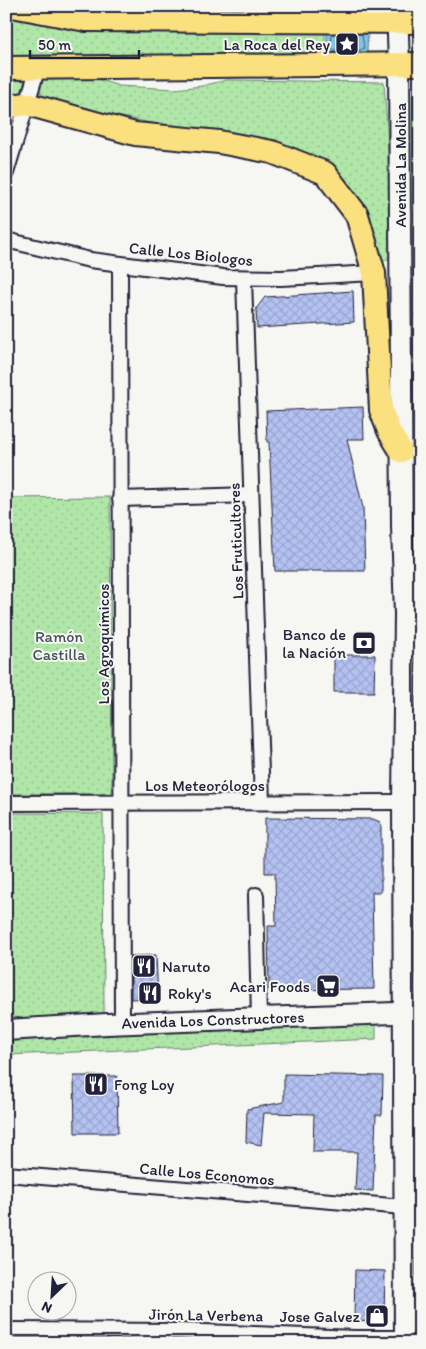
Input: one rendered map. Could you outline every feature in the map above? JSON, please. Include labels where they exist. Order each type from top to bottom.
[{"type":"main road","points":[[12,6],[86,20],[397,14],[420,22]]},
{"type":"main road","name":"Avenida La Molina","points":[[397,14],[410,64],[401,451],[405,614],[403,802],[412,1012],[412,1048],[404,1148],[405,1340]]},
{"type":"main road","points":[[6,68],[410,64]]},
{"type":"main road","points":[[16,104],[135,134],[219,142],[272,152],[325,173],[357,215],[374,273],[381,410],[385,423],[401,451]]},
{"type":"main road","points":[[405,614],[407,622],[412,629],[420,632]]},
{"type":"main road","name":"Avenida Los Constructores","points":[[6,1030],[122,1023],[412,1012]]},
{"type":"main road","points":[[404,1148],[408,1140],[420,1134]]},
{"type":"street","points":[[6,174],[16,104],[38,67]]},
{"type":"street","name":"Calle Los Biologos","points":[[6,240],[60,254],[120,265],[244,279],[374,273]]},
{"type":"street","name":"Los Agroquímicos","points":[[120,265],[122,1023]]},
{"type":"street","name":"Los Fruticultores","points":[[244,279],[262,802]]},
{"type":"street","points":[[120,500],[252,495]]},
{"type":"street","name":"Los Meteorólogos","points":[[6,803],[403,802]]},
{"type":"street","points":[[256,895],[259,1018]]},
{"type":"street","name":"Calle Los Economos","points":[[6,1174],[404,1208]]},
{"type":"street","name":"Jirón La Verbena","points":[[6,1330],[69,1337],[354,1338],[405,1340]]},
{"type":"green space","points":[[48,6],[383,6],[382,12],[72,10]]},
{"type":"green space","points":[[6,13],[325,31],[325,50],[330,56],[6,60]]},
{"type":"green space","points":[[28,74],[26,101],[6,94],[6,77]]},
{"type":"green space","points":[[43,76],[94,78],[119,86],[175,89],[202,86],[226,80],[384,82],[395,255],[391,260],[380,260],[363,209],[284,146],[161,125],[39,100]]},
{"type":"green space","points":[[413,95],[420,96],[420,516],[418,516]]},
{"type":"green space","name":"Ramón Castilla","points":[[110,497],[112,794],[6,794],[6,498]]},
{"type":"green space","points":[[420,637],[420,994],[415,995]]},
{"type":"green space","points":[[6,813],[103,814],[104,1016],[6,1019]]},
{"type":"green space","points":[[376,1022],[376,1039],[6,1055],[6,1038]]},
{"type":"green space","points":[[416,1146],[420,1146],[420,1343],[413,1343],[413,1150]]},
{"type":"water","points":[[327,30],[368,32],[366,55],[333,55],[327,50]]},
{"type":"building","points":[[353,291],[354,322],[257,328],[256,309],[265,297]]},
{"type":"building","points":[[363,407],[364,439],[347,439],[363,508],[365,571],[275,571],[266,411]]},
{"type":"building","points":[[334,655],[375,655],[374,692],[334,692]]},
{"type":"building","points":[[265,818],[373,819],[380,822],[381,892],[372,892],[374,989],[269,990],[268,926],[276,926],[275,873],[265,873]]},
{"type":"building","points":[[156,955],[158,998],[131,999],[131,956]]},
{"type":"building","points":[[284,1074],[383,1076],[382,1115],[376,1115],[373,1191],[355,1190],[357,1152],[313,1152],[314,1114],[264,1113],[261,1145],[246,1142],[247,1109],[284,1102]]},
{"type":"building","points":[[74,1076],[117,1076],[118,1133],[75,1133]]},
{"type":"building","points":[[355,1270],[385,1271],[384,1317],[379,1322],[354,1321]]},
{"type":"place","name":"La Roca del Rey","points":[[347,44]]},
{"type":"place","name":"Banco de la Nación","points":[[364,643]]},
{"type":"place","name":"Naruto","points":[[144,966]]},
{"type":"place","name":"Acari Foods","points":[[328,986]]},
{"type":"place","name":"Roky's","points":[[150,993]]},
{"type":"place","name":"Fong Loy","points":[[96,1084]]},
{"type":"place","name":"Jose Galvez","points":[[377,1316]]}]
